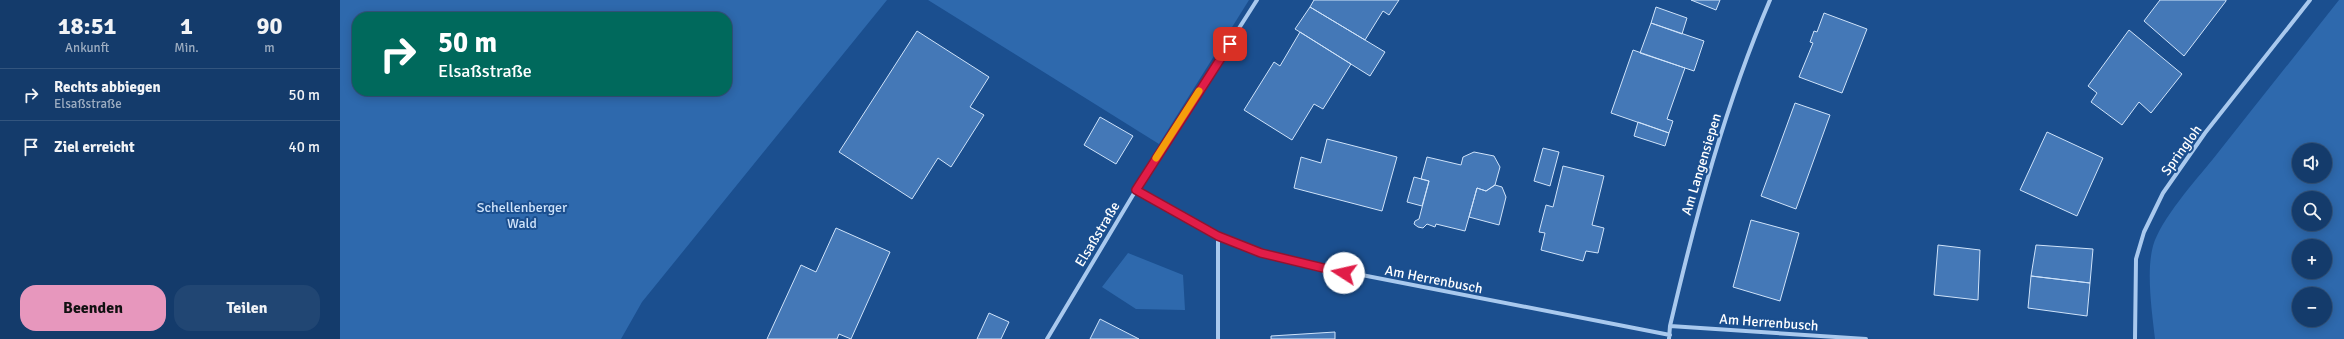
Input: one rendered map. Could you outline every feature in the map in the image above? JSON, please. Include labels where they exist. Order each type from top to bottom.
[{"type":"street","name":"Elsaßstraße","points":[[1047,339],[1136,190],[1257,0]]},
{"type":"street","name":"Am Langensiepen","points":[[1670,337],[1670,326],[1693,228],[1736,87],[1770,0]]},
{"type":"street","name":"Springloh","points":[[2135,339],[2136,259],[2144,232],[2160,200],[2183,164],[2310,0]]},
{"type":"street","name":"Am Herrenbusch","points":[[1136,190],[1218,236],[1261,253],[1317,268],[1670,337]]},
{"type":"street","points":[[1218,236],[1218,339]]},
{"type":"street","name":"Am Herrenbusch","points":[[1670,326],[1866,339]]},
{"type":"green space","name":"Schellenberger Wald","points":[[340,0],[887,0],[642,302],[621,339],[340,339]]},
{"type":"green space","points":[[928,0],[1249,0],[1159,144]]},
{"type":"green space","points":[[2339,0],[2344,0],[2344,339],[2155,339],[2150,292],[2150,268],[2153,246],[2157,235],[2171,212]]},
{"type":"green space","points":[[1128,253],[1183,275],[1185,310],[1136,309],[1102,287]]},
{"type":"building","points":[[1314,0],[1399,0],[1389,15],[1383,11],[1365,40],[1310,7]]},
{"type":"building","points":[[1691,0],[1720,0],[1716,10]]},
{"type":"building","points":[[2160,0],[2226,1],[2184,56],[2144,21]]},
{"type":"building","points":[[1310,7],[1385,52],[1370,76],[1295,29]]},
{"type":"building","points":[[1656,7],[1687,18],[1682,34],[1651,23]]},
{"type":"building","points":[[1824,13],[1867,29],[1842,93],[1799,77],[1813,43],[1810,42],[1814,31],[1817,32]]},
{"type":"building","points":[[1651,23],[1704,41],[1694,71],[1640,53]]},
{"type":"building","points":[[2129,30],[2182,74],[2151,113],[2139,102],[2122,125],[2091,102],[2097,93],[2088,86]]},
{"type":"building","points":[[917,31],[989,77],[970,107],[984,115],[951,167],[938,158],[912,199],[839,152]]},
{"type":"building","points":[[1300,32],[1351,64],[1323,109],[1314,104],[1292,140],[1244,110],[1274,62],[1280,66]]},
{"type":"building","points":[[1633,50],[1685,68],[1667,119],[1673,121],[1669,133],[1611,113]]},
{"type":"building","points":[[1795,103],[1830,115],[1796,209],[1761,196]]},
{"type":"building","points":[[1100,117],[1133,136],[1116,164],[1084,145]]},
{"type":"building","points":[[1638,122],[1669,133],[1665,146],[1634,136]]},
{"type":"building","points":[[2047,132],[2103,158],[2077,216],[2020,190]]},
{"type":"building","points":[[1327,139],[1397,157],[1382,211],[1294,188],[1301,157],[1321,163]]},
{"type":"building","points":[[1543,148],[1559,152],[1550,186],[1534,181]]},
{"type":"building","points":[[1474,152],[1494,156],[1500,167],[1495,185],[1486,191],[1477,188],[1465,231],[1436,224],[1435,227],[1427,224],[1423,228],[1414,224],[1415,221],[1419,219],[1429,181],[1421,179],[1427,157],[1461,165],[1463,157]]},
{"type":"building","points":[[1563,166],[1604,176],[1592,225],[1604,228],[1598,253],[1586,251],[1583,261],[1541,250],[1545,233],[1539,232],[1546,205],[1553,207]]},
{"type":"building","points":[[1414,177],[1429,181],[1422,206],[1407,202]]},
{"type":"building","points":[[1495,185],[1502,187],[1506,197],[1499,225],[1469,217],[1477,188],[1486,191]]},
{"type":"building","points":[[1751,220],[1799,233],[1780,301],[1733,287]]},
{"type":"building","points":[[836,228],[890,252],[851,339],[839,334],[837,339],[767,339],[801,265],[816,272]]},
{"type":"building","points":[[1938,245],[1980,250],[1978,300],[1934,295]]},
{"type":"building","points":[[2036,245],[2093,249],[2090,283],[2031,276]]},
{"type":"building","points":[[2031,276],[2090,283],[2087,316],[2028,308]]},
{"type":"building","points":[[989,313],[1009,322],[1001,339],[977,339]]},
{"type":"building","points":[[1100,319],[1139,339],[1090,339]]},
{"type":"building","points":[[1335,332],[1335,339],[1271,339],[1271,336]]},
{"type":"slow traffic","points":[[1156,158],[1199,91]]},
{"type":"route","points":[[1230,44],[1136,190],[1218,236],[1261,253],[1317,268],[1344,273]]}]
